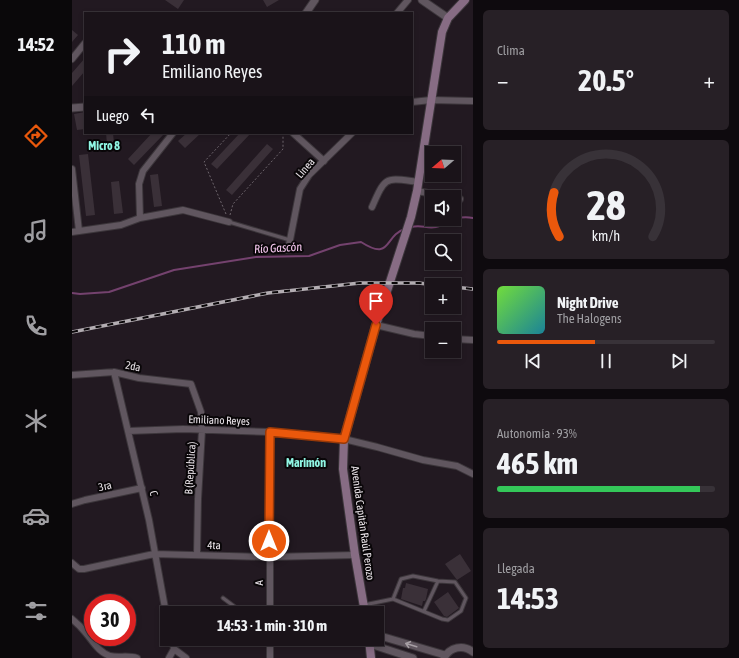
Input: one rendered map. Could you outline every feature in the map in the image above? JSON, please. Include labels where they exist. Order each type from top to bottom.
[{"type":"main road","name":"Avenida Capitán Raúl Perozo","points":[[364,606],[355,555],[344,469],[344,439],[376,325],[412,217],[419,182],[442,32],[448,18],[465,0]]},
{"type":"main road","points":[[370,646],[371,658]]},
{"type":"street","points":[[307,12],[315,0]]},
{"type":"street","points":[[398,12],[408,0]]},
{"type":"street","points":[[422,0],[448,18]]},
{"type":"street","points":[[72,59],[84,44]]},
{"type":"street","points":[[413,102],[431,100],[473,101]]},
{"type":"street","points":[[72,108],[84,108]]},
{"type":"street","points":[[140,218],[139,184],[143,171],[173,134]]},
{"type":"street","points":[[294,134],[301,142],[324,161]]},
{"type":"street","name":"Linea","points":[[288,250],[300,189],[309,175],[351,134]]},
{"type":"street","points":[[72,169],[75,232],[121,225],[140,218],[183,210],[229,222]]},
{"type":"street","points":[[372,207],[384,183],[392,179],[419,182]]},
{"type":"street","points":[[417,191],[425,192]]},
{"type":"street","points":[[376,325],[425,335]]},
{"type":"street","points":[[461,339],[473,340]]},
{"type":"street","name":"2da","points":[[72,375],[114,372],[139,378],[191,384]]},
{"type":"street","name":"C","points":[[114,372],[149,520],[164,606]]},
{"type":"street","name":"B (República)","points":[[191,384],[201,412],[202,430],[198,499],[197,555]]},
{"type":"street","name":"Emiliano Reyes","points":[[128,431],[183,429],[270,432],[344,439],[377,446],[423,460],[457,466],[473,474]]},
{"type":"street","name":"A","points":[[270,432],[270,606]]},
{"type":"street","name":"3ra","points":[[72,504],[142,488]]},
{"type":"street","name":"4ta","points":[[73,566],[79,569],[84,569],[154,554],[269,557],[355,555]]},
{"type":"street","points":[[72,619],[85,632],[96,648],[102,652],[116,658],[131,656],[137,658]]},
{"type":"street","points":[[384,637],[444,656],[455,648],[465,647],[472,650]]},
{"type":"street","points":[[169,658],[174,649],[173,646]]},
{"type":"street","points":[[270,646],[270,658]]},
{"type":"street","points":[[383,646],[413,658]]},
{"type":"street","points":[[174,649],[186,658]]},
{"type":"lane","points":[[229,222],[290,240]]},
{"type":"lane","points":[[373,606],[393,599],[442,619],[448,620],[461,611],[466,598],[455,582],[438,581],[413,576],[401,579],[393,599]]},
{"type":"lane","points":[[424,611],[438,581]]},
{"type":"lane","points":[[223,598],[233,606]]},
{"type":"path","points":[[229,222],[204,162],[230,134]]},
{"type":"path","points":[[229,222],[233,204],[283,149],[283,134]]},
{"type":"building","points":[[165,0],[184,0],[178,9]]},
{"type":"building","points":[[263,0],[279,0],[267,7]]},
{"type":"building","points":[[72,30],[78,35],[72,42]]},
{"type":"building","points":[[84,59],[84,72],[72,86],[72,73]]},
{"type":"building","points":[[84,112],[84,129],[77,130],[74,114]]},
{"type":"building","points":[[106,134],[113,134],[114,143],[107,144]]},
{"type":"building","points":[[151,134],[164,134],[134,165],[128,159]]},
{"type":"building","points":[[186,134],[200,134],[185,148],[178,141]]},
{"type":"building","points":[[239,134],[250,134],[217,169],[211,164]]},
{"type":"building","points":[[267,144],[273,149],[232,195],[226,190]]},
{"type":"building","points":[[88,154],[95,215],[86,216],[79,155]]},
{"type":"building","points":[[158,174],[162,206],[154,207],[150,175]]},
{"type":"building","points":[[119,181],[123,213],[114,214],[111,182]]},
{"type":"building","points":[[460,554],[471,571],[457,580],[445,564]]},
{"type":"building","points":[[406,583],[428,589],[426,599],[423,601],[422,606],[401,599],[403,588],[405,588]]},
{"type":"building","points":[[448,592],[459,608],[447,617],[444,616],[434,602]]},
{"type":"waterway","name":"Río Gascón","points":[[411,227],[437,227],[448,221],[462,217],[473,218]]},
{"type":"waterway","name":"Río Gascón","points":[[72,293],[80,294],[109,292],[174,270],[256,257],[309,256],[340,245],[361,242],[378,249],[383,248],[398,232],[405,229]]},
{"type":"railway","points":[[72,332],[268,293],[360,283],[425,284]]},
{"type":"railway","points":[[461,288],[473,289]]},
{"type":"district","name":"Micro 8","points":[[104,146]]},
{"type":"district","name":"Marimón","points":[[306,463]]},
{"type":"route","points":[[269,541],[270,432],[344,439],[346,426],[376,325]]}]
